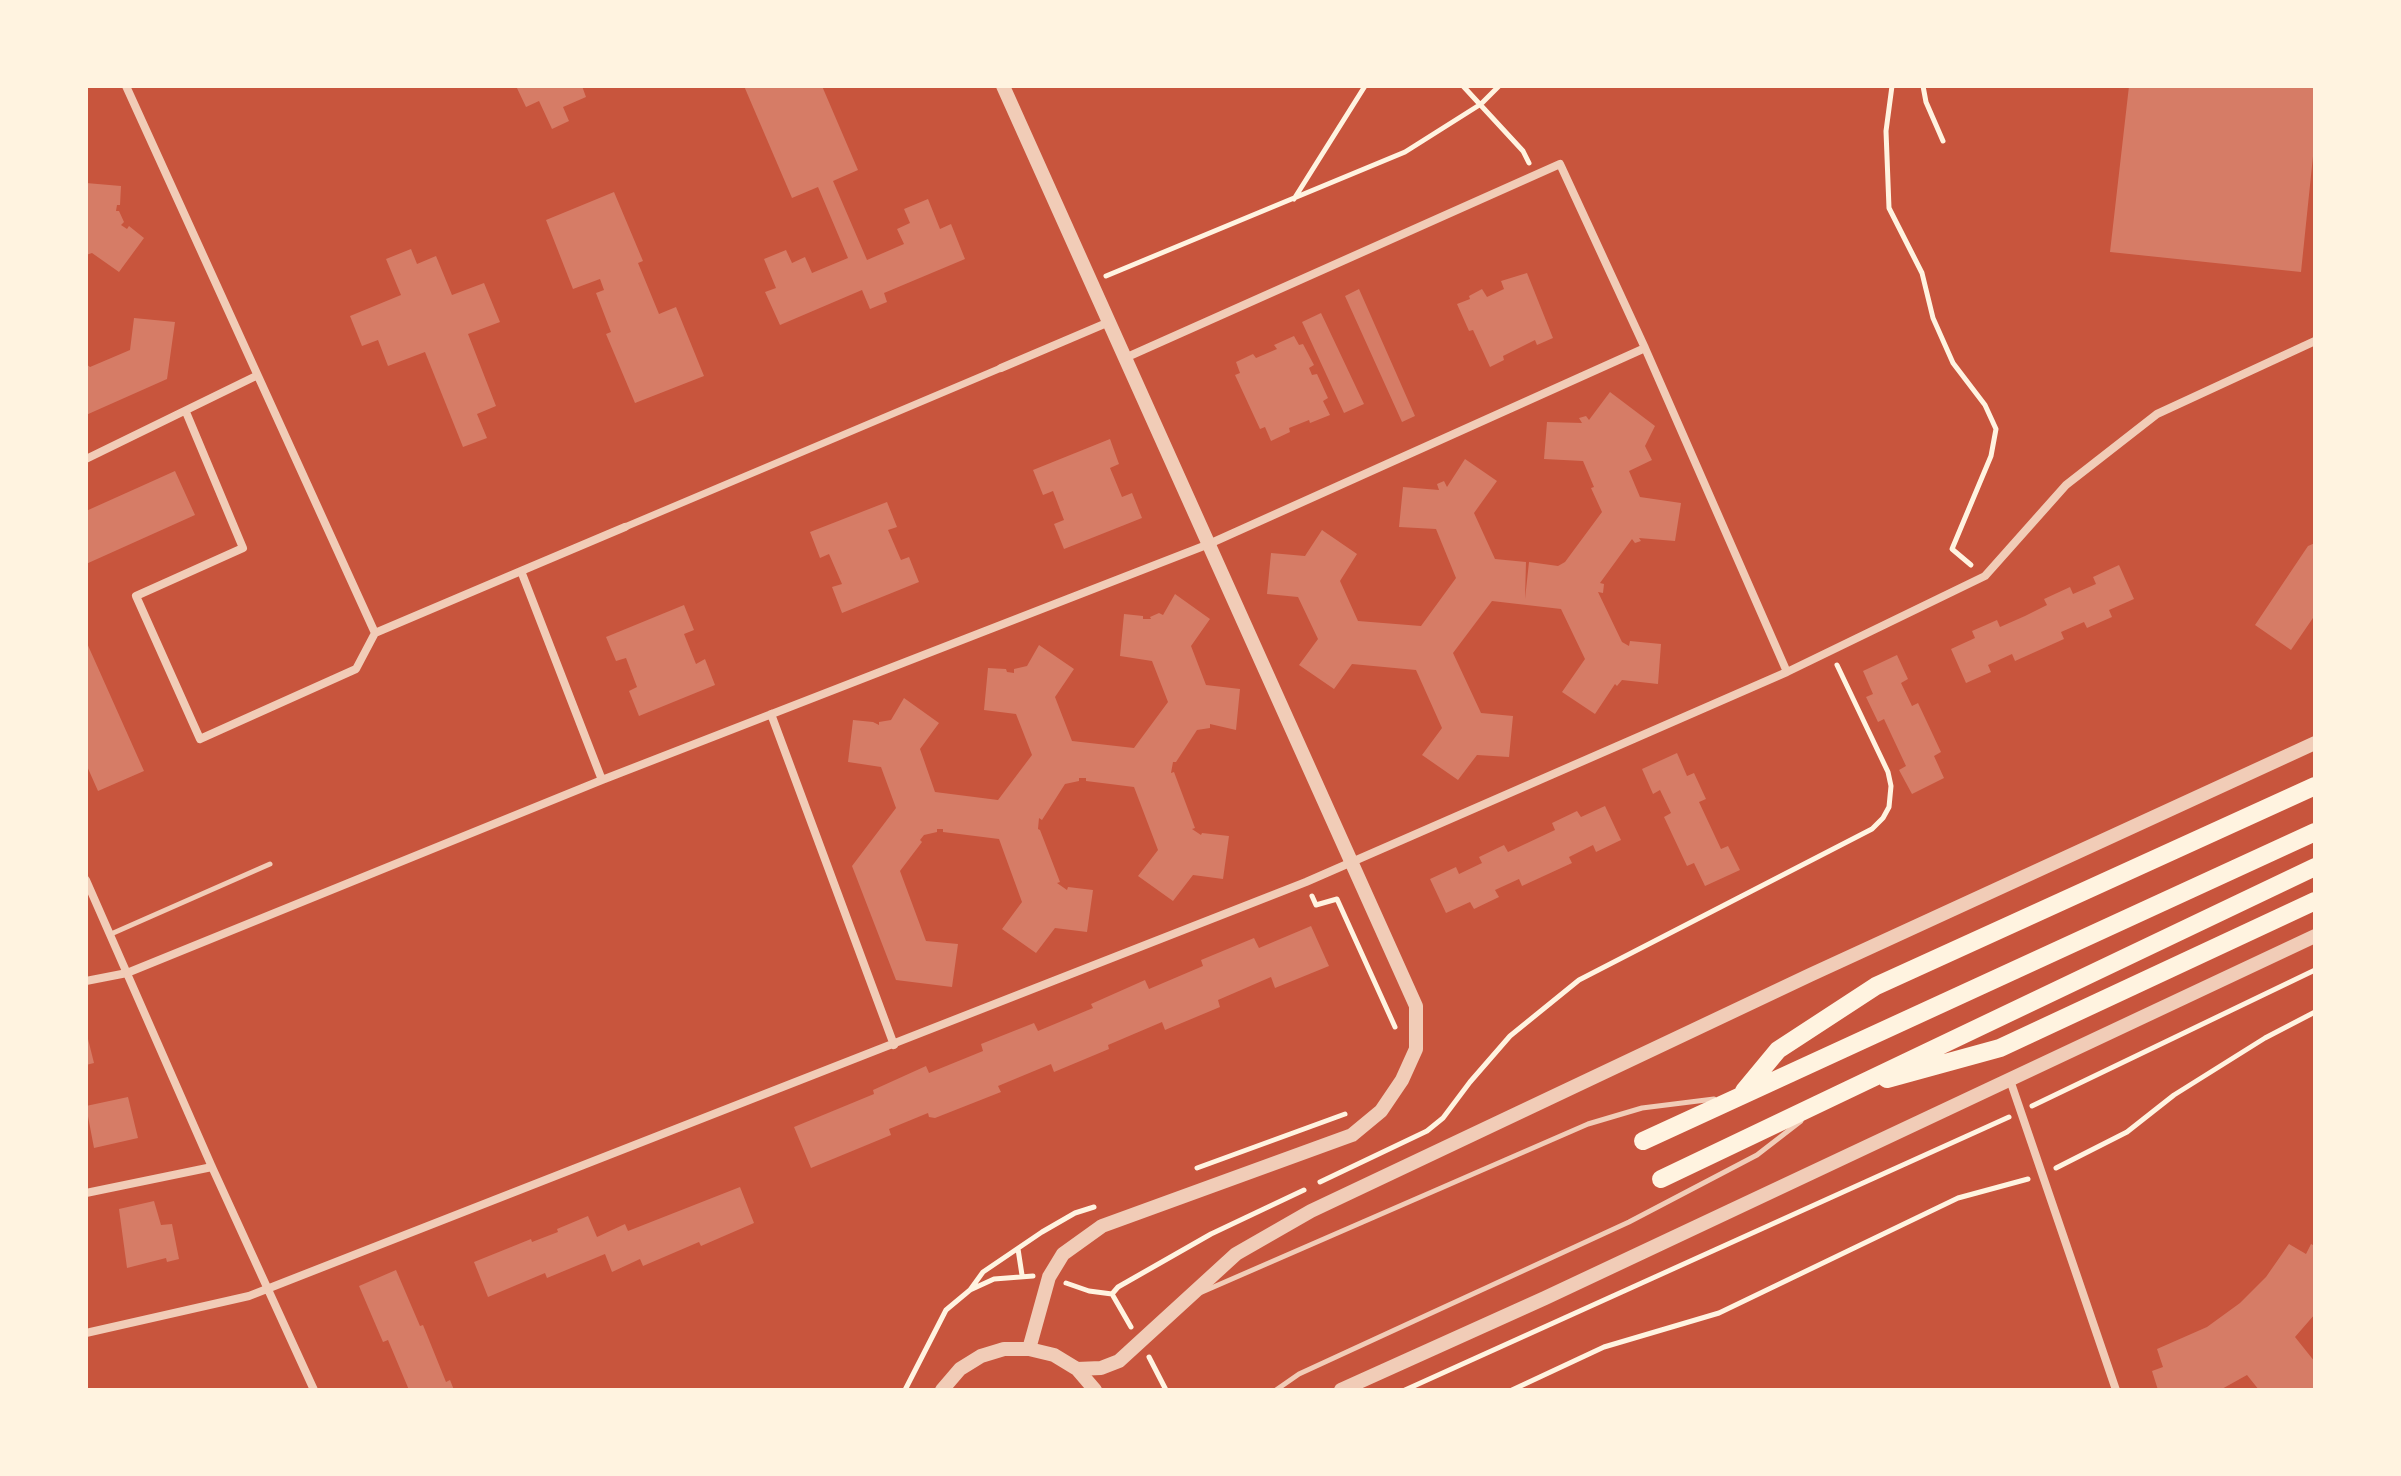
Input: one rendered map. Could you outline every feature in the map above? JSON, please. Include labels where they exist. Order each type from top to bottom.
[{"type":"highway","points":[[1739,1096],[1778,1050],[1876,986],[2315,786]]},
{"type":"highway","points":[[1643,1141],[2315,832]]},
{"type":"highway","points":[[1661,1179],[2315,867]]},
{"type":"highway","points":[[1841,1091],[2000,1048],[2315,901]]},
{"type":"street","points":[[126,86],[375,633]]},
{"type":"street","points":[[1003,86],[1416,1006],[1416,1049],[1402,1080],[1381,1111],[1352,1135],[1102,1226],[1063,1254],[1049,1277],[1029,1349]]},
{"type":"street","points":[[1125,358],[1560,164],[1645,348],[1787,672]]},
{"type":"street","points":[[186,412],[243,548],[136,596],[200,739],[356,669],[375,633],[1109,322]]},
{"type":"street","points":[[86,1333],[232,1302],[894,1045],[1306,882],[1787,672],[1985,576],[2066,485],[2157,414],[2313,342]]},
{"type":"street","points":[[86,981],[127,973],[602,780],[1209,544],[1645,348]]},
{"type":"street","points":[[86,459],[256,376]]},
{"type":"street","points":[[521,571],[602,780]]},
{"type":"street","points":[[771,714],[894,1045]]},
{"type":"street","points":[[1077,1369],[1101,1368],[1119,1361],[1236,1254],[1311,1211],[1810,975],[2315,743]]},
{"type":"street","points":[[86,880],[314,1390]]},
{"type":"street","points":[[1341,1390],[1545,1298],[2315,936]]},
{"type":"street","points":[[2010,1080],[2116,1390]]},
{"type":"street","points":[[86,1193],[212,1167]]},
{"type":"street","points":[[942,1390],[960,1369],[981,1356],[1004,1349],[1029,1349],[1054,1355],[1077,1369],[1095,1390]]},
{"type":"lane","points":[[2313,342],[2315,353]]},
{"type":"lane","points":[[110,935],[270,864]]},
{"type":"lane","points":[[1276,1390],[1299,1374],[1629,1222],[1757,1155],[1841,1091]]},
{"type":"lane","points":[[1185,1300],[1588,1124],[1642,1108],[1739,1096]]},
{"type":"path","points":[[1293,199],[1365,86]]},
{"type":"path","points":[[1463,86],[1523,151],[1534,175]]},
{"type":"path","points":[[1091,282],[1405,152],[1481,104],[1499,86]]},
{"type":"path","points":[[1892,86],[1886,131],[1889,208],[1922,273],[1933,318],[1953,363],[1985,405],[1996,429],[1991,456],[1952,549],[1985,576]]},
{"type":"path","points":[[1923,86],[1926,102],[1943,141]]},
{"type":"path","points":[[1112,1294],[1118,1287],[1211,1234],[1427,1131],[1443,1118],[1510,1036],[1579,980],[1872,829],[1889,807],[1892,795],[1888,772],[1831,652]]},
{"type":"path","points":[[1306,882],[1316,905],[1337,899],[1363,950],[1396,1030]]},
{"type":"path","points":[[1405,1390],[2020,1112],[2315,970]]},
{"type":"path","points":[[1512,1390],[1604,1347],[1719,1313],[1958,1198],[2042,1175],[2127,1132],[2187,1087],[2265,1038],[2315,1012]]},
{"type":"path","points":[[1192,1170],[1345,1114],[1353,1108]]},
{"type":"path","points":[[970,1290],[983,1272],[1075,1213],[1099,1204]]},
{"type":"path","points":[[1018,1249],[1022,1275]]},
{"type":"building","points":[[516,86],[582,86],[586,97],[563,107],[569,121],[552,129],[539,101],[526,107]]},
{"type":"building","points":[[744,86],[822,86],[858,170],[833,181],[867,260],[904,244],[897,229],[910,223],[904,209],[928,199],[940,229],[951,224],[965,259],[884,293],[887,302],[870,309],[862,290],[780,325],[765,292],[776,288],[764,259],[786,250],[792,263],[805,257],[812,273],[848,258],[818,187],[792,198]]},
{"type":"building","points":[[2129,86],[2315,86],[2315,137],[2301,272],[2110,252]]},
{"type":"building","points":[[86,183],[121,186],[120,205],[117,205],[116,211],[119,211],[124,222],[121,225],[127,229],[129,226],[144,238],[119,272],[92,253],[86,255]]},
{"type":"building","points":[[614,192],[643,261],[638,263],[659,314],[676,307],[704,376],[635,403],[606,334],[611,332],[596,293],[604,290],[600,279],[573,289],[546,220]]},
{"type":"building","points":[[411,249],[417,264],[436,256],[452,295],[484,283],[500,322],[468,334],[496,406],[477,414],[487,438],[463,447],[425,352],[388,366],[378,340],[362,346],[350,316],[401,295],[386,259]]},
{"type":"building","points":[[1527,273],[1553,338],[1537,345],[1535,340],[1503,356],[1504,360],[1490,367],[1457,304],[1470,299],[1469,296],[1482,289],[1487,297],[1504,289],[1501,281]]},
{"type":"building","points":[[1359,289],[1415,416],[1402,422],[1345,296]]},
{"type":"building","points":[[1321,313],[1364,404],[1344,413],[1302,322]]},
{"type":"building","points":[[134,318],[175,322],[167,379],[86,415],[86,364],[90,367],[130,350]]},
{"type":"building","points":[[1294,336],[1299,345],[1303,344],[1314,365],[1309,368],[1312,375],[1317,374],[1328,398],[1323,401],[1330,415],[1289,428],[1290,432],[1271,441],[1265,427],[1260,429],[1235,375],[1240,373],[1236,362],[1253,354],[1256,358],[1277,349],[1274,345]]},
{"type":"building","points":[[1610,392],[1655,426],[1645,446],[1652,460],[1629,471],[1640,497],[1681,503],[1675,541],[1639,538],[1641,541],[1635,543],[1632,539],[1600,583],[1604,584],[1603,593],[1598,592],[1622,642],[1629,646],[1630,641],[1661,644],[1658,684],[1622,680],[1617,686],[1615,684],[1595,714],[1562,692],[1585,659],[1561,609],[1492,601],[1453,653],[1481,713],[1513,716],[1509,757],[1477,755],[1458,780],[1422,755],[1442,728],[1416,670],[1352,664],[1334,689],[1299,665],[1318,639],[1298,597],[1267,594],[1271,553],[1305,556],[1322,530],[1357,554],[1340,581],[1358,621],[1421,626],[1456,578],[1436,529],[1399,527],[1403,487],[1439,490],[1437,484],[1444,481],[1447,487],[1465,459],[1497,481],[1474,513],[1495,559],[1526,562],[1525,599],[1529,562],[1558,566],[1565,562],[1602,512],[1583,461],[1544,459],[1547,422],[1582,423],[1579,418],[1586,416],[1589,420]]},
{"type":"building","points":[[1110,439],[1119,464],[1110,468],[1122,497],[1132,493],[1142,518],[1064,549],[1054,524],[1064,520],[1053,491],[1043,495],[1033,470]]},
{"type":"building","points":[[175,471],[195,515],[86,564],[86,511]]},
{"type":"building","points":[[887,502],[897,527],[888,530],[901,560],[909,557],[919,582],[842,613],[832,587],[842,584],[829,554],[820,558],[810,532]]},
{"type":"building","points":[[2315,543],[2315,615],[2291,650],[2255,625],[2308,546]]},
{"type":"building","points":[[2119,565],[2134,599],[2109,610],[2112,617],[2087,628],[2084,622],[2061,632],[2064,639],[2015,661],[2012,654],[1988,665],[1991,672],[1966,683],[1951,649],[1975,638],[1972,631],[1997,620],[2000,627],[2025,616],[2047,605],[2044,599],[2070,587],[2073,594],[2096,584],[2093,577]]},
{"type":"building","points":[[1175,594],[1210,619],[1191,646],[1206,685],[1240,689],[1236,730],[1210,724],[1210,728],[1197,730],[1173,762],[1171,773],[1174,772],[1195,828],[1192,829],[1201,835],[1229,836],[1223,879],[1193,875],[1173,901],[1138,876],[1158,850],[1134,787],[1079,778],[1079,781],[1065,784],[1042,820],[1039,818],[1038,829],[1060,882],[1057,883],[1067,890],[1068,887],[1093,890],[1087,932],[1055,928],[1036,953],[1002,929],[1022,902],[999,839],[937,829],[937,832],[924,835],[900,871],[926,941],[958,944],[952,987],[896,980],[852,866],[896,808],[881,767],[848,762],[853,720],[879,725],[879,722],[891,720],[904,698],[939,723],[920,749],[935,792],[998,800],[1032,755],[1016,714],[984,710],[988,668],[1006,669],[1014,673],[1014,669],[1027,666],[1039,645],[1074,669],[1055,697],[1072,741],[1134,748],[1168,702],[1152,661],[1120,656],[1124,614],[1143,616],[1143,619],[1151,619],[1159,613],[1163,615]]},
{"type":"building","points":[[684,605],[694,630],[684,634],[696,664],[705,659],[715,685],[639,716],[629,691],[637,687],[626,658],[616,661],[606,637]]},
{"type":"building","points":[[86,641],[144,771],[98,791],[86,764]]},
{"type":"building","points":[[1897,655],[1908,679],[1901,683],[1912,706],[1918,703],[1941,752],[1934,756],[1944,778],[1912,794],[1899,770],[1906,766],[1884,719],[1878,722],[1866,697],[1873,694],[1863,671]]},
{"type":"building","points":[[1677,753],[1687,776],[1694,773],[1706,799],[1699,802],[1721,849],[1728,846],[1740,870],[1705,886],[1694,863],[1687,866],[1664,817],[1671,813],[1660,790],[1653,794],[1642,769]]},
{"type":"building","points":[[1605,806],[1621,840],[1596,852],[1593,845],[1569,857],[1572,863],[1522,886],[1519,879],[1495,890],[1499,897],[1474,909],[1470,902],[1446,913],[1430,879],[1456,867],[1459,874],[1482,863],[1479,857],[1504,845],[1508,852],[1555,830],[1552,823],[1577,811],[1581,817]]},
{"type":"building","points":[[1311,926],[1329,966],[1275,988],[1271,977],[1218,1000],[1220,1007],[1165,1030],[1162,1022],[1054,1072],[1051,1064],[998,1086],[1001,1092],[935,1118],[929,1117],[928,1113],[889,1129],[891,1135],[811,1168],[794,1127],[874,1094],[873,1090],[926,1066],[929,1073],[983,1051],[981,1044],[1034,1023],[1038,1031],[1093,1008],[1091,1004],[1145,980],[1149,989],[1203,966],[1201,960],[1254,938],[1259,948]]},
{"type":"building","points":[[86,1031],[94,1063],[86,1065]]},
{"type":"building","points":[[128,1097],[138,1138],[94,1148],[86,1106]]},
{"type":"building","points":[[740,1187],[754,1223],[643,1266],[640,1259],[612,1272],[605,1254],[547,1278],[545,1273],[488,1297],[474,1262],[531,1239],[532,1242],[558,1232],[557,1229],[588,1216],[597,1237],[625,1224],[628,1231]]},
{"type":"building","points":[[154,1201],[161,1225],[172,1224],[179,1259],[167,1262],[166,1258],[127,1268],[119,1209]]},
{"type":"building","points":[[2289,1244],[2306,1254],[2311,1244],[2315,1246],[2315,1314],[2295,1337],[2315,1362],[2315,1390],[2259,1390],[2247,1375],[2220,1390],[2158,1390],[2152,1371],[2163,1367],[2157,1349],[2207,1327],[2240,1303],[2266,1277]]},
{"type":"building","points":[[396,1270],[446,1382],[450,1380],[454,1390],[409,1390],[388,1340],[383,1342],[359,1286]]}]
